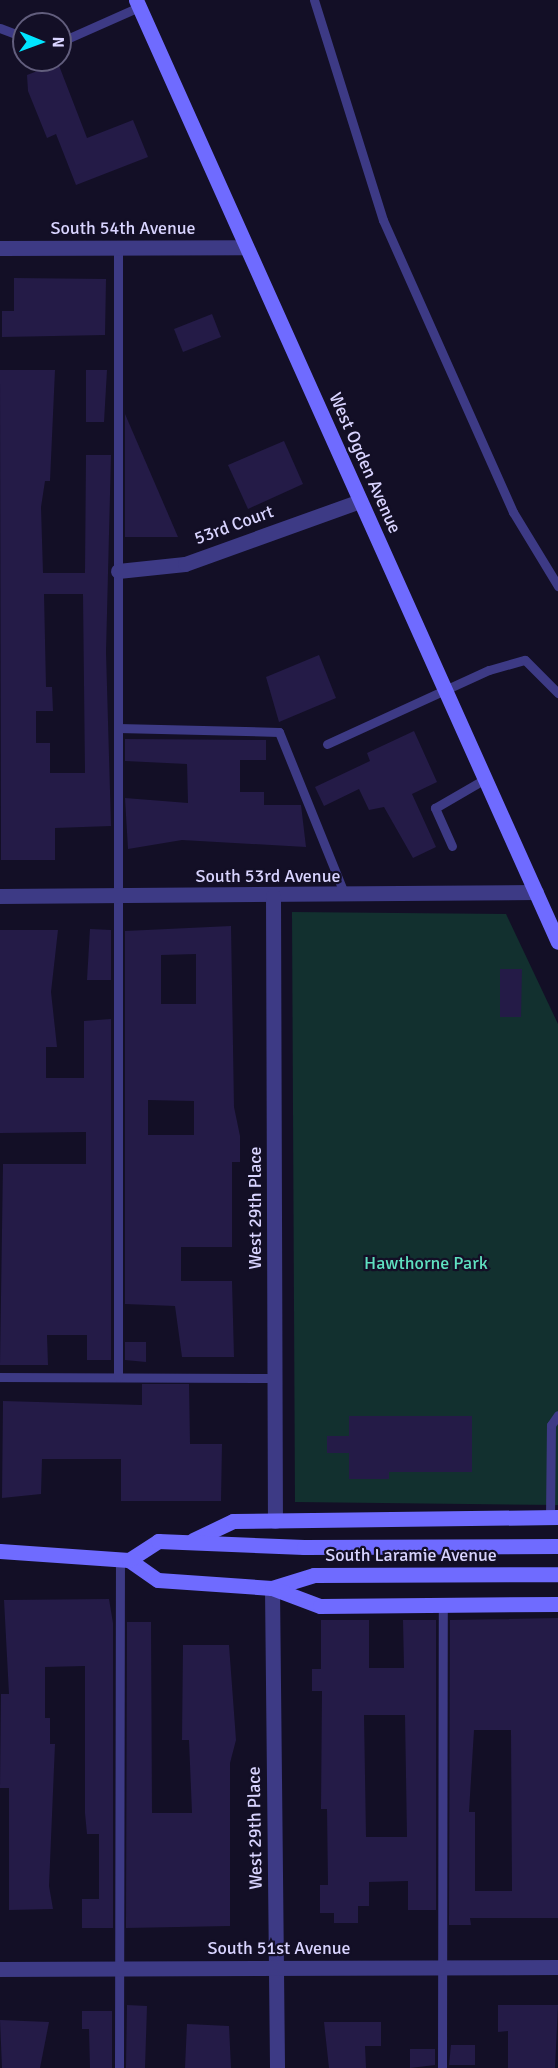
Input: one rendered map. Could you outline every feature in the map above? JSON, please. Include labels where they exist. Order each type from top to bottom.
[{"type":"main road","name":"West Ogden Avenue","points":[[137,4],[558,942]]},
{"type":"main road","points":[[192,1541],[233,1521],[554,1517]]},
{"type":"main road","name":"South Laramie Avenue","points":[[124,1560],[158,1541],[304,1547],[558,1546]]},
{"type":"main road","points":[[0,1551],[124,1560]]},
{"type":"main road","name":"South Laramie Avenue","points":[[124,1560],[158,1580],[272,1588],[314,1575],[558,1574]]},
{"type":"main road","points":[[272,1588],[320,1606],[558,1604]]},
{"type":"street","name":"South 54th Avenue","points":[[0,248],[246,247]]},
{"type":"street","name":"53rd Court","points":[[118,571],[184,564],[360,501]]},
{"type":"street","name":"South 53rd Avenue","points":[[0,896],[273,896],[536,892]]},
{"type":"street","name":"West 29th Place","points":[[273,896],[275,1521]]},
{"type":"street","name":"West 29th Place","points":[[272,1588],[277,2068]]},
{"type":"street","name":"South 51st Avenue","points":[[0,1969],[558,1967]]},
{"type":"lane","points":[[314,0],[382,220],[513,513],[558,586]]},
{"type":"lane","points":[[72,36],[137,4]]},
{"type":"lane","points":[[118,248],[118,1377]]},
{"type":"lane","points":[[327,744],[525,660],[558,693]]},
{"type":"lane","points":[[118,728],[279,732],[345,895]]},
{"type":"lane","points":[[452,846],[435,808],[485,779]]},
{"type":"lane","points":[[0,1377],[275,1377]]},
{"type":"lane","points":[[554,1517],[551,1425],[558,1415]]},
{"type":"lane","points":[[119,2068],[124,1560]]},
{"type":"lane","points":[[442,2068],[443,1605]]},
{"type":"green space","name":"Hawthorne Park","points":[[292,912],[506,914],[558,1024],[558,1505],[295,1502]]},
{"type":"building","points":[[35,72],[61,72],[87,138],[133,120],[148,157],[76,185],[56,134],[47,138],[28,91],[27,75]]},
{"type":"building","points":[[14,278],[106,279],[105,335],[2,337],[2,311],[14,311]]},
{"type":"building","points":[[212,314],[221,337],[183,352],[174,329]]},
{"type":"building","points":[[0,370],[55,370],[50,481],[45,481],[41,507],[43,573],[85,573],[86,455],[111,455],[106,652],[111,826],[55,828],[55,860],[1,860]],"holes":[[[44,594],[83,594],[85,773],[50,773],[50,743],[36,743],[36,711],[53,711],[52,687],[46,687]]]},
{"type":"building","points":[[86,370],[107,370],[104,422],[86,422]]},
{"type":"building","points":[[125,414],[178,537],[125,537]]},
{"type":"building","points":[[284,441],[303,484],[248,509],[228,465]]},
{"type":"building","points":[[319,655],[336,698],[279,722],[266,677]]},
{"type":"building","points":[[414,731],[437,782],[412,794],[436,847],[413,858],[384,807],[369,810],[359,789],[324,806],[315,787],[370,761],[367,753]]},
{"type":"building","points":[[125,739],[266,740],[266,760],[240,760],[240,792],[264,792],[264,805],[301,805],[306,847],[182,840],[128,849],[125,798],[188,803],[187,764],[125,761]]},
{"type":"building","points":[[231,926],[234,1107],[240,1136],[240,1162],[232,1162],[232,1247],[181,1247],[181,1281],[232,1281],[234,1357],[182,1357],[175,1306],[125,1304],[125,931]],"holes":[[[196,954],[196,1004],[161,1004],[161,955]],[[148,1100],[194,1101],[194,1135],[148,1135]]]},
{"type":"building","points":[[90,929],[111,930],[111,980],[87,980]]},
{"type":"building","points":[[0,930],[58,930],[51,992],[57,1047],[46,1047],[46,1078],[84,1078],[84,1021],[111,1019],[111,1360],[87,1360],[87,1335],[47,1335],[48,1365],[0,1365],[3,1164],[86,1164],[86,1132],[0,1133]]},
{"type":"building","points":[[500,969],[522,969],[521,1017],[500,1017]]},
{"type":"building","points":[[125,1342],[146,1342],[146,1362],[125,1360]]},
{"type":"building","points":[[142,1384],[189,1384],[190,1444],[222,1444],[221,1501],[121,1501],[121,1459],[42,1459],[41,1494],[2,1498],[3,1401],[142,1405]]},
{"type":"building","points":[[349,1416],[472,1416],[472,1472],[389,1472],[389,1479],[349,1479],[349,1453],[327,1453],[327,1436],[349,1436]]},
{"type":"building","points":[[109,1599],[113,1623],[113,1928],[82,1928],[82,1899],[99,1899],[99,1834],[87,1834],[85,1813],[85,1666],[45,1667],[45,1718],[50,1718],[50,1744],[55,1744],[49,1886],[53,1909],[9,1910],[9,1788],[0,1788],[1,1694],[9,1694],[4,1600]]},
{"type":"building","points":[[558,1618],[558,1918],[470,1918],[471,1925],[449,1925],[450,1620]],"holes":[[[474,1730],[511,1730],[512,1891],[475,1891],[475,1812],[469,1812]]]},
{"type":"building","points":[[321,1620],[369,1620],[369,1668],[404,1668],[403,1620],[436,1620],[436,1910],[408,1910],[408,1881],[369,1882],[369,1906],[358,1906],[358,1923],[334,1923],[334,1913],[320,1913],[320,1885],[328,1885],[327,1809],[321,1809],[322,1691],[312,1691],[312,1669],[321,1669]],"holes":[[[364,1715],[405,1715],[407,1837],[366,1837]]]},
{"type":"building","points":[[127,1622],[151,1622],[152,1813],[192,1813],[189,1740],[182,1740],[183,1645],[229,1645],[236,1740],[230,1763],[230,1926],[126,1928]]},
{"type":"building","points":[[127,2005],[147,2006],[145,2068],[126,2068]]},
{"type":"building","points":[[498,2005],[558,2005],[555,2068],[508,2068],[508,2031],[498,2032]]},
{"type":"building","points":[[82,2011],[112,2011],[112,2068],[90,2068],[89,2029],[82,2029]]},
{"type":"building","points":[[0,2020],[49,2022],[40,2068],[2,2068]]},
{"type":"building","points":[[324,2022],[381,2022],[381,2046],[365,2046],[366,2068],[329,2068]]},
{"type":"building","points":[[187,2024],[229,2026],[231,2068],[185,2068]]},
{"type":"building","points":[[451,2045],[475,2045],[475,2065],[449,2065]]},
{"type":"building","points":[[410,2049],[435,2049],[435,2065],[410,2068]]}]
